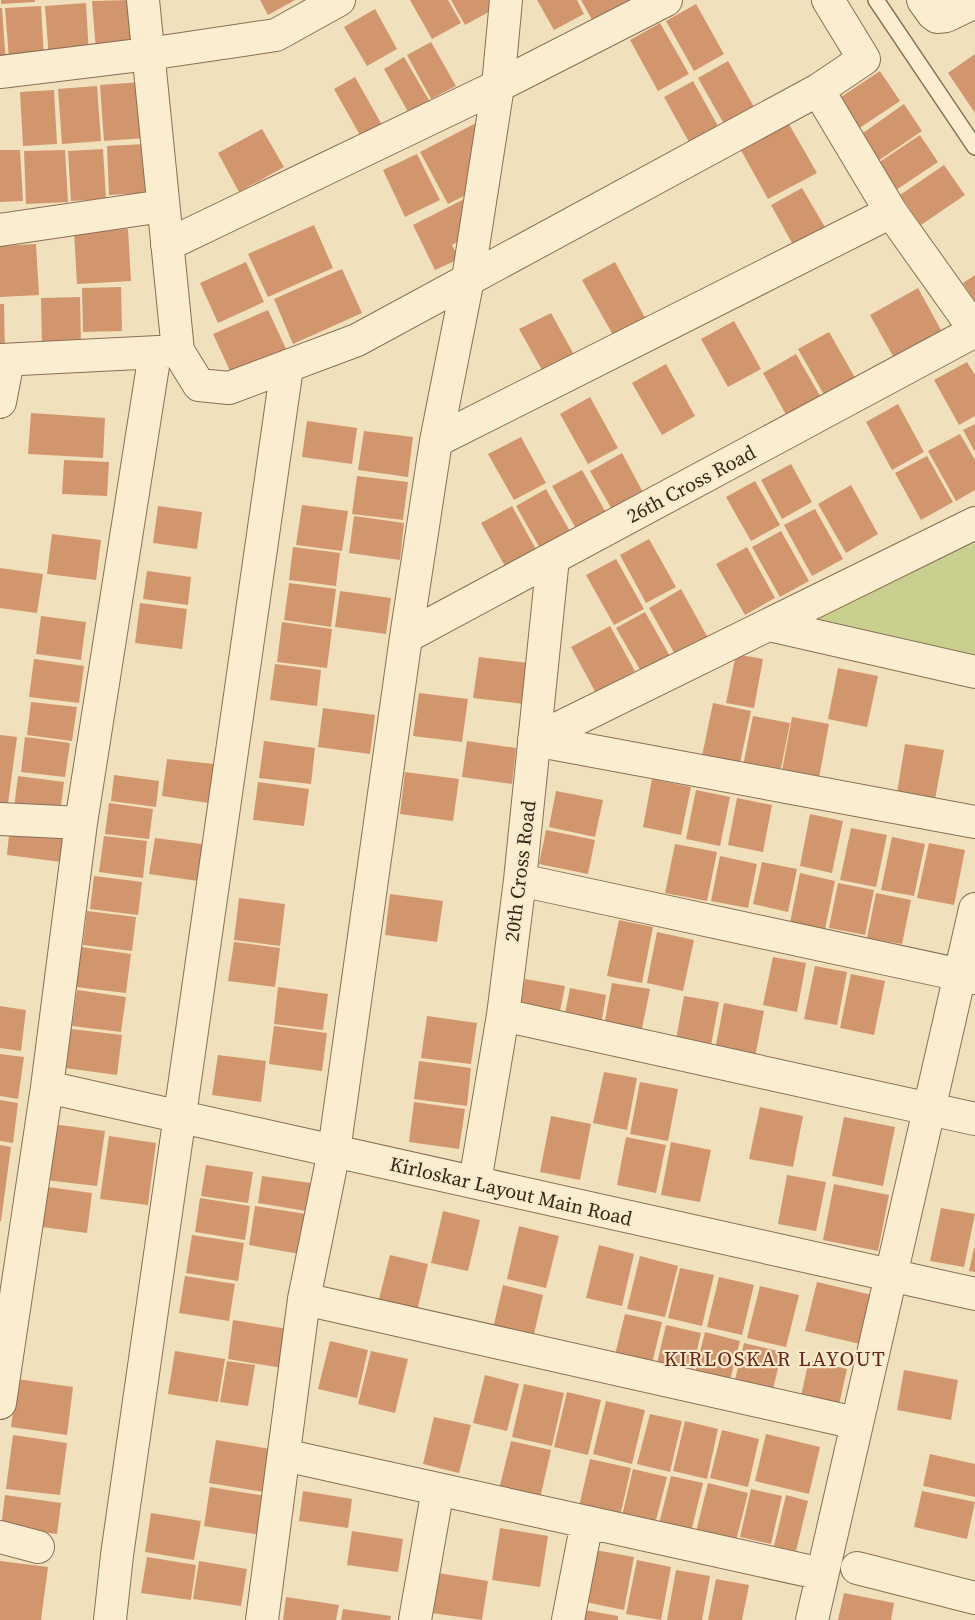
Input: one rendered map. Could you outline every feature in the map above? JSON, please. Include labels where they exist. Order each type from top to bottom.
[{"type":"street","points":[[0,1403],[47,1087],[81,824],[167,352],[167,245],[143,0]]},
{"type":"street","points":[[0,72],[148,54],[276,35],[339,0]]},
{"type":"street","points":[[262,1620],[304,1299],[334,1151],[406,637],[436,441],[468,279],[498,86],[506,0]]},
{"type":"street","points":[[167,245],[498,86],[666,0]]},
{"type":"street","points":[[0,402],[4,360],[167,352],[199,385],[230,388],[357,340],[818,90],[864,58],[828,0]]},
{"type":"street","points":[[923,0],[937,17],[975,2]]},
{"type":"street","points":[[818,90],[891,212],[975,331]]},
{"type":"street","points":[[0,230],[163,206]]},
{"type":"street","points":[[436,441],[891,212]]},
{"type":"street","name":"26th Cross Road","points":[[406,637],[975,331]]},
{"type":"street","points":[[110,1620],[117,1556],[287,367]]},
{"type":"street","points":[[534,740],[975,523]]},
{"type":"street","name":"20th Cross Road","points":[[475,1182],[503,1015],[520,880],[553,558]]},
{"type":"street","points":[[769,625],[975,672]]},
{"type":"street","points":[[534,740],[975,822]]},
{"type":"street","points":[[0,819],[81,824]]},
{"type":"street","points":[[520,880],[968,976]]},
{"type":"street","points":[[812,1620],[930,1108],[968,976],[975,909]]},
{"type":"street","points":[[503,1015],[975,1119]]},
{"type":"street","name":"Kirloskar Layout Main Road","points":[[47,1087],[975,1294]]},
{"type":"street","points":[[304,1299],[856,1423]]},
{"type":"street","points":[[284,1455],[822,1574]]},
{"type":"street","points":[[415,1620],[438,1489]]},
{"type":"street","points":[[568,1620],[587,1522]]},
{"type":"street","points":[[0,1537],[38,1547]]},
{"type":"street","points":[[857,1568],[975,1598]]},
{"type":"street","points":[[971,1620],[975,1605]]},
{"type":"lane","points":[[876,0],[975,147]]},
{"type":"green space","points":[[975,535],[975,656],[801,621]]},
{"type":"building","points":[[1,0],[35,0],[35,2],[1,4]]},
{"type":"building","points":[[130,0],[134,48],[96,51],[92,1]]},
{"type":"building","points":[[260,0],[295,0],[268,15]]},
{"type":"building","points":[[410,0],[448,0],[461,23],[432,39]]},
{"type":"building","points":[[451,0],[494,0],[498,7],[465,25]]},
{"type":"building","points":[[537,0],[577,0],[584,14],[554,30]]},
{"type":"building","points":[[581,0],[630,0],[633,4],[595,25]]},
{"type":"building","points":[[86,3],[89,55],[49,58],[45,6]]},
{"type":"building","points":[[696,4],[724,54],[694,71],[666,21]]},
{"type":"building","points":[[41,6],[44,58],[9,60],[5,8]]},
{"type":"building","points":[[0,8],[2,8],[6,63],[0,63]]},
{"type":"building","points":[[375,9],[397,49],[367,66],[344,27]]},
{"type":"building","points":[[660,23],[689,74],[658,91],[630,40]]},
{"type":"building","points":[[431,42],[456,86],[431,99],[407,55]]},
{"type":"building","points":[[975,54],[975,113],[948,73]]},
{"type":"building","points":[[404,57],[433,107],[412,119],[384,69]]},
{"type":"building","points":[[728,61],[754,107],[724,124],[698,78]]},
{"type":"building","points":[[880,71],[900,101],[858,129],[838,99]]},
{"type":"building","points":[[355,77],[382,125],[361,137],[334,89]]},
{"type":"building","points":[[693,81],[718,126],[689,142],[664,97]]},
{"type":"building","points":[[141,82],[145,138],[104,141],[100,85]]},
{"type":"building","points":[[97,86],[101,141],[62,144],[58,89]]},
{"type":"building","points":[[54,90],[57,144],[23,146],[20,92]]},
{"type":"building","points":[[904,104],[922,131],[878,161],[860,135]]},
{"type":"building","points":[[786,119],[817,173],[768,199],[738,145]]},
{"type":"building","points":[[480,121],[478,189],[448,204],[420,152]]},
{"type":"building","points":[[262,129],[284,167],[239,192],[218,153]]},
{"type":"building","points":[[920,135],[938,162],[896,190],[878,163]]},
{"type":"building","points":[[145,144],[147,193],[109,195],[107,146]]},
{"type":"building","points":[[103,149],[106,199],[71,201],[68,151]]},
{"type":"building","points":[[0,150],[20,150],[23,201],[0,202]]},
{"type":"building","points":[[65,150],[68,202],[26,204],[24,151]]},
{"type":"building","points":[[417,154],[440,200],[405,217],[383,170]]},
{"type":"building","points":[[944,165],[965,195],[921,225],[900,195]]},
{"type":"building","points":[[802,188],[829,234],[797,252],[771,205]]},
{"type":"building","points":[[472,195],[472,234],[452,245],[459,259],[435,270],[413,225]]},
{"type":"building","points":[[314,225],[333,268],[268,297],[248,254]]},
{"type":"building","points":[[128,229],[131,281],[77,284],[74,231]]},
{"type":"building","points":[[36,244],[39,295],[0,297],[0,246]]},
{"type":"building","points":[[246,262],[264,302],[218,323],[200,283]]},
{"type":"building","points":[[615,262],[649,325],[617,342],[582,280]]},
{"type":"building","points":[[342,269],[362,313],[293,344],[274,299]]},
{"type":"building","points":[[975,275],[975,301],[963,283]]},
{"type":"building","points":[[121,287],[122,331],[83,332],[82,288]]},
{"type":"building","points":[[918,288],[946,339],[898,365],[870,315]]},
{"type":"building","points":[[80,297],[81,345],[42,346],[41,298]]},
{"type":"building","points":[[0,304],[4,304],[5,355],[0,355]]},
{"type":"building","points":[[268,310],[287,351],[232,375],[213,334]]},
{"type":"building","points":[[551,313],[578,362],[547,379],[519,329]]},
{"type":"building","points":[[734,321],[761,369],[728,387],[701,339]]},
{"type":"building","points":[[829,332],[858,383],[827,400],[798,349]]},
{"type":"building","points":[[796,354],[823,401],[789,420],[763,373]]},
{"type":"building","points":[[967,362],[975,375],[975,416],[959,425],[934,380]]},
{"type":"building","points":[[666,364],[695,416],[662,435],[632,383]]},
{"type":"building","points":[[590,397],[618,448],[588,464],[560,414]]},
{"type":"building","points":[[898,404],[924,452],[892,470],[866,422]]},
{"type":"building","points":[[31,413],[105,418],[103,458],[28,454]]},
{"type":"building","points":[[307,421],[357,428],[352,464],[302,457]]},
{"type":"building","points":[[975,424],[975,452],[963,430]]},
{"type":"building","points":[[364,431],[413,437],[408,477],[358,470]]},
{"type":"building","points":[[960,434],[975,460],[975,490],[956,501],[928,451]]},
{"type":"building","points":[[521,437],[546,483],[514,500],[488,454]]},
{"type":"building","points":[[622,453],[646,498],[615,515],[590,471]]},
{"type":"building","points":[[927,456],[953,502],[921,520],[895,473]]},
{"type":"building","points":[[64,460],[109,462],[107,496],[62,494]]},
{"type":"building","points":[[791,464],[812,502],[782,519],[761,480]]},
{"type":"building","points":[[582,470],[609,518],[579,534],[552,486]]},
{"type":"building","points":[[357,476],[408,482],[403,520],[352,514]]},
{"type":"building","points":[[755,481],[780,525],[751,541],[726,497]]},
{"type":"building","points":[[851,485],[878,534],[846,553],[818,504]]},
{"type":"building","points":[[546,489],[571,533],[541,550],[516,506]]},
{"type":"building","points":[[302,505],[348,511],[342,551],[296,545]]},
{"type":"building","points":[[158,506],[202,512],[197,549],[153,543]]},
{"type":"building","points":[[512,506],[537,551],[506,568],[481,523]]},
{"type":"building","points":[[815,509],[843,559],[812,576],[784,525]]},
{"type":"building","points":[[354,516],[404,523],[400,560],[349,553]]},
{"type":"building","points":[[781,531],[809,581],[780,597],[752,547]]},
{"type":"building","points":[[52,534],[101,540],[96,580],[47,574]]},
{"type":"building","points":[[649,539],[676,587],[646,603],[620,555]]},
{"type":"building","points":[[293,547],[340,553],[336,586],[289,580]]},
{"type":"building","points":[[747,547],[775,598],[745,615],[716,564]]},
{"type":"building","points":[[616,559],[644,609],[614,625],[586,575]]},
{"type":"building","points":[[0,568],[43,574],[37,613],[0,608]]},
{"type":"building","points":[[147,571],[191,577],[188,605],[143,599]]},
{"type":"building","points":[[289,583],[336,589],[331,627],[284,620]]},
{"type":"building","points":[[681,589],[708,638],[676,656],[649,608]]},
{"type":"building","points":[[340,591],[391,598],[386,634],[335,627]]},
{"type":"building","points":[[140,603],[187,609],[182,649],[135,643]]},
{"type":"building","points":[[645,612],[671,658],[642,673],[616,628]]},
{"type":"building","points":[[41,616],[86,622],[81,660],[36,654]]},
{"type":"building","points":[[282,622],[332,629],[327,668],[277,662]]},
{"type":"building","points":[[610,626],[635,671],[596,693],[571,647]]},
{"type":"building","points":[[736,654],[763,659],[754,708],[726,703]]},
{"type":"building","points":[[479,657],[529,663],[524,704],[473,698]]},
{"type":"building","points":[[34,659],[84,666],[79,703],[29,697]]},
{"type":"building","points":[[275,664],[321,670],[317,706],[270,700]]},
{"type":"building","points":[[838,668],[878,676],[867,727],[828,719]]},
{"type":"building","points":[[419,693],[468,699],[462,742],[413,736]]},
{"type":"building","points":[[31,702],[77,707],[72,741],[27,735]]},
{"type":"building","points":[[713,703],[751,711],[740,763],[702,756]]},
{"type":"building","points":[[323,708],[375,715],[370,754],[318,747]]},
{"type":"building","points":[[753,716],[790,723],[780,773],[743,766]]},
{"type":"building","points":[[792,717],[829,724],[819,778],[782,771]]},
{"type":"building","points":[[0,735],[17,737],[7,811],[0,810]]},
{"type":"building","points":[[25,737],[70,743],[65,777],[21,772]]},
{"type":"building","points":[[264,741],[315,748],[311,784],[259,778]]},
{"type":"building","points":[[467,741],[516,748],[512,784],[462,777]]},
{"type":"building","points":[[905,744],[944,750],[934,805],[896,799]]},
{"type":"building","points":[[167,759],[214,764],[209,803],[162,796]]},
{"type":"building","points":[[405,772],[459,779],[453,821],[400,814]]},
{"type":"building","points":[[114,775],[159,781],[156,807],[111,801]]},
{"type":"building","points":[[18,776],[64,782],[60,814],[14,808]]},
{"type":"building","points":[[652,779],[691,787],[681,835],[643,827]]},
{"type":"building","points":[[258,782],[309,789],[304,826],[253,820]]},
{"type":"building","points":[[696,790],[730,797],[720,846],[686,839]]},
{"type":"building","points":[[556,791],[603,800],[595,837],[549,827]]},
{"type":"building","points":[[737,798],[772,805],[763,852],[728,845]]},
{"type":"building","points":[[109,803],[153,809],[149,839],[105,834]]},
{"type":"building","points":[[810,814],[843,821],[832,873],[800,866]]},
{"type":"building","points":[[10,825],[64,832],[61,862],[7,855]]},
{"type":"building","points":[[851,828],[887,835],[876,887],[840,880]]},
{"type":"building","points":[[546,830],[595,840],[588,874],[539,864]]},
{"type":"building","points":[[104,836],[147,841],[143,878],[99,872]]},
{"type":"building","points":[[892,837],[925,844],[914,896],[881,890]]},
{"type":"building","points":[[155,838],[202,844],[198,881],[149,874]]},
{"type":"building","points":[[929,843],[965,850],[954,905],[917,898]]},
{"type":"building","points":[[675,844],[717,852],[707,901],[665,893]]},
{"type":"building","points":[[720,856],[757,864],[748,908],[711,901]]},
{"type":"building","points":[[762,862],[797,869],[788,912],[753,904]]},
{"type":"building","points":[[800,873],[835,881],[825,929],[790,923]]},
{"type":"building","points":[[94,876],[142,882],[138,915],[90,909]]},
{"type":"building","points":[[838,883],[874,890],[865,935],[829,928]]},
{"type":"building","points":[[876,893],[911,900],[902,944],[867,938]]},
{"type":"building","points":[[390,894],[443,901],[437,942],[385,935]]},
{"type":"building","points":[[239,898],[285,904],[280,946],[234,940]]},
{"type":"building","points":[[87,911],[136,917],[132,951],[83,945]]},
{"type":"building","points":[[619,920],[653,927],[642,983],[607,976]]},
{"type":"building","points":[[657,932],[694,940],[683,991],[647,983]]},
{"type":"building","points":[[234,942],[280,948],[275,987],[228,981]]},
{"type":"building","points":[[81,947],[131,954],[126,993],[76,987]]},
{"type":"building","points":[[773,957],[806,963],[797,1012],[763,1005]]},
{"type":"building","points":[[815,966],[847,972],[837,1025],[804,1019]]},
{"type":"building","points":[[851,974],[885,981],[874,1035],[840,1028]]},
{"type":"building","points":[[525,979],[565,986],[558,1021],[519,1014]]},
{"type":"building","points":[[612,983],[650,989],[640,1038],[603,1031]]},
{"type":"building","points":[[278,987],[328,994],[323,1030],[274,1024]]},
{"type":"building","points":[[570,988],[606,995],[600,1031],[563,1024]]},
{"type":"building","points":[[77,990],[126,997],[121,1032],[72,1026]]},
{"type":"building","points":[[684,996],[719,1002],[710,1051],[675,1045]]},
{"type":"building","points":[[724,1003],[764,1011],[754,1062],[714,1055]]},
{"type":"building","points":[[0,1006],[26,1010],[21,1051],[0,1048]]},
{"type":"building","points":[[427,1016],[477,1023],[471,1064],[421,1058]]},
{"type":"building","points":[[274,1026],[327,1033],[322,1071],[269,1064]]},
{"type":"building","points":[[71,1029],[122,1035],[117,1075],[65,1068]]},
{"type":"building","points":[[0,1054],[24,1057],[18,1099],[0,1096]]},
{"type":"building","points":[[218,1055],[266,1061],[261,1102],[212,1095]]},
{"type":"building","points":[[419,1061],[471,1068],[467,1106],[414,1099]]},
{"type":"building","points":[[604,1072],[637,1078],[627,1130],[593,1123]]},
{"type":"building","points":[[640,1082],[678,1089],[668,1141],[630,1134]]},
{"type":"building","points":[[0,1100],[18,1103],[13,1143],[0,1141]]},
{"type":"building","points":[[414,1102],[465,1109],[459,1149],[409,1142]]},
{"type":"building","points":[[760,1107],[803,1116],[793,1167],[749,1159]]},
{"type":"building","points":[[551,1116],[591,1124],[580,1180],[540,1172]]},
{"type":"building","points":[[844,1117],[895,1127],[883,1186],[832,1176]]},
{"type":"building","points":[[52,1124],[105,1131],[97,1186],[45,1180]]},
{"type":"building","points":[[109,1136],[156,1143],[148,1205],[100,1199]]},
{"type":"building","points":[[626,1137],[666,1145],[656,1193],[617,1185]]},
{"type":"building","points":[[671,1142],[711,1150],[700,1202],[661,1195]]},
{"type":"building","points":[[0,1145],[11,1147],[1,1221],[0,1221]]},
{"type":"building","points":[[206,1165],[253,1172],[248,1203],[201,1196]]},
{"type":"building","points":[[787,1175],[826,1182],[816,1231],[778,1224]]},
{"type":"building","points":[[262,1176],[311,1183],[306,1211],[258,1203]]},
{"type":"building","points":[[834,1184],[889,1195],[878,1251],[823,1240]]},
{"type":"building","points":[[48,1187],[92,1193],[87,1233],[42,1227]]},
{"type":"building","points":[[200,1198],[250,1206],[245,1240],[195,1232]]},
{"type":"building","points":[[255,1206],[306,1214],[300,1254],[249,1245]]},
{"type":"building","points":[[941,1208],[975,1214],[964,1267],[930,1261]]},
{"type":"building","points":[[443,1211],[480,1220],[468,1271],[431,1263]]},
{"type":"building","points":[[519,1226],[559,1236],[546,1288],[507,1279]]},
{"type":"building","points":[[192,1235],[244,1243],[238,1281],[186,1273]]},
{"type":"building","points":[[599,1245],[634,1254],[622,1306],[586,1298]]},
{"type":"building","points":[[975,1248],[975,1272],[969,1271]]},
{"type":"building","points":[[390,1255],[428,1264],[415,1320],[376,1311]]},
{"type":"building","points":[[640,1256],[678,1266],[665,1317],[627,1309]]},
{"type":"building","points":[[680,1268],[714,1275],[702,1326],[668,1318]]},
{"type":"building","points":[[185,1276],[235,1284],[229,1321],[179,1313]]},
{"type":"building","points":[[719,1277],[754,1285],[742,1335],[707,1327]]},
{"type":"building","points":[[817,1282],[876,1296],[864,1345],[805,1331]]},
{"type":"building","points":[[503,1285],[543,1295],[532,1343],[492,1333]]},
{"type":"building","points":[[760,1286],[799,1295],[786,1347],[747,1338]]},
{"type":"building","points":[[625,1314],[662,1322],[651,1368],[614,1359]]},
{"type":"building","points":[[233,1320],[288,1329],[282,1368],[228,1359]]},
{"type":"building","points":[[666,1325],[701,1333],[690,1380],[655,1372]]},
{"type":"building","points":[[705,1332],[740,1341],[728,1388],[693,1380]]},
{"type":"building","points":[[330,1341],[368,1350],[357,1398],[318,1389]]},
{"type":"building","points":[[744,1343],[782,1352],[771,1397],[733,1388]]},
{"type":"building","points":[[175,1351],[225,1359],[218,1402],[168,1394]]},
{"type":"building","points":[[371,1351],[408,1359],[395,1413],[358,1404]]},
{"type":"building","points":[[809,1360],[847,1369],[837,1414],[799,1405]]},
{"type":"building","points":[[227,1361],[255,1365],[248,1406],[220,1402]]},
{"type":"building","points":[[904,1370],[958,1380],[951,1420],[897,1410]]},
{"type":"building","points":[[485,1375],[519,1384],[507,1431],[473,1423]]},
{"type":"building","points":[[17,1379],[73,1387],[67,1435],[11,1427]]},
{"type":"building","points":[[524,1384],[564,1393],[552,1446],[512,1437]]},
{"type":"building","points":[[567,1392],[601,1400],[588,1455],[554,1447]]},
{"type":"building","points":[[606,1401],[645,1410],[632,1464],[593,1454]]},
{"type":"building","points":[[650,1414],[682,1421],[670,1472],[637,1464]]},
{"type":"building","points":[[434,1417],[471,1425],[459,1473],[423,1464]]},
{"type":"building","points":[[685,1421],[718,1429],[707,1479],[673,1471]]},
{"type":"building","points":[[722,1430],[759,1439],[748,1487],[710,1478]]},
{"type":"building","points":[[766,1434],[820,1447],[809,1494],[755,1481]]},
{"type":"building","points":[[13,1435],[67,1443],[60,1495],[6,1489]]},
{"type":"building","points":[[216,1440],[271,1449],[264,1492],[209,1483]]},
{"type":"building","points":[[511,1441],[551,1450],[539,1503],[498,1493]]},
{"type":"building","points":[[930,1454],[975,1464],[975,1497],[923,1486]]},
{"type":"building","points":[[590,1459],[631,1468],[619,1521],[578,1511]]},
{"type":"building","points":[[633,1469],[667,1477],[655,1524],[622,1516]]},
{"type":"building","points":[[671,1476],[703,1483],[691,1532],[659,1524]]},
{"type":"building","points":[[708,1483],[748,1493],[736,1541],[696,1532]]},
{"type":"building","points":[[210,1487],[266,1496],[260,1535],[204,1526]]},
{"type":"building","points":[[751,1489],[782,1496],[771,1544],[740,1537]]},
{"type":"building","points":[[303,1491],[352,1499],[348,1528],[299,1521]]},
{"type":"building","points":[[922,1491],[975,1502],[967,1539],[914,1527]]},
{"type":"building","points":[[5,1495],[61,1503],[57,1534],[1,1527]]},
{"type":"building","points":[[786,1495],[808,1501],[796,1551],[774,1546]]},
{"type":"building","points":[[151,1513],[201,1521],[194,1560],[145,1552]]},
{"type":"building","points":[[500,1528],[548,1536],[540,1587],[492,1580]]},
{"type":"building","points":[[352,1531],[403,1539],[398,1572],[347,1565]]},
{"type":"building","points":[[595,1550],[634,1557],[624,1610],[585,1602]]},
{"type":"building","points":[[147,1557],[196,1565],[191,1600],[141,1593]]},
{"type":"building","points":[[637,1560],[671,1567],[661,1620],[626,1614]]},
{"type":"building","points":[[0,1561],[48,1567],[41,1620],[0,1620]]},
{"type":"building","points":[[199,1561],[247,1569],[241,1606],[193,1599]]},
{"type":"building","points":[[676,1570],[710,1576],[702,1620],[667,1620]]},
{"type":"building","points":[[438,1573],[488,1581],[482,1620],[431,1613]]},
{"type":"building","points":[[716,1579],[749,1585],[742,1620],[708,1620]]},
{"type":"building","points":[[844,1593],[894,1603],[891,1620],[838,1620]]},
{"type":"building","points":[[286,1597],[339,1605],[336,1620],[283,1620]]},
{"type":"building","points":[[343,1609],[391,1616],[390,1620],[341,1620]]},
{"type":"building","points":[[585,1610],[618,1616],[618,1620],[583,1620]]},
{"type":"district","name":"KIRLOSKAR LAYOUT","points":[[775,1359]]}]
